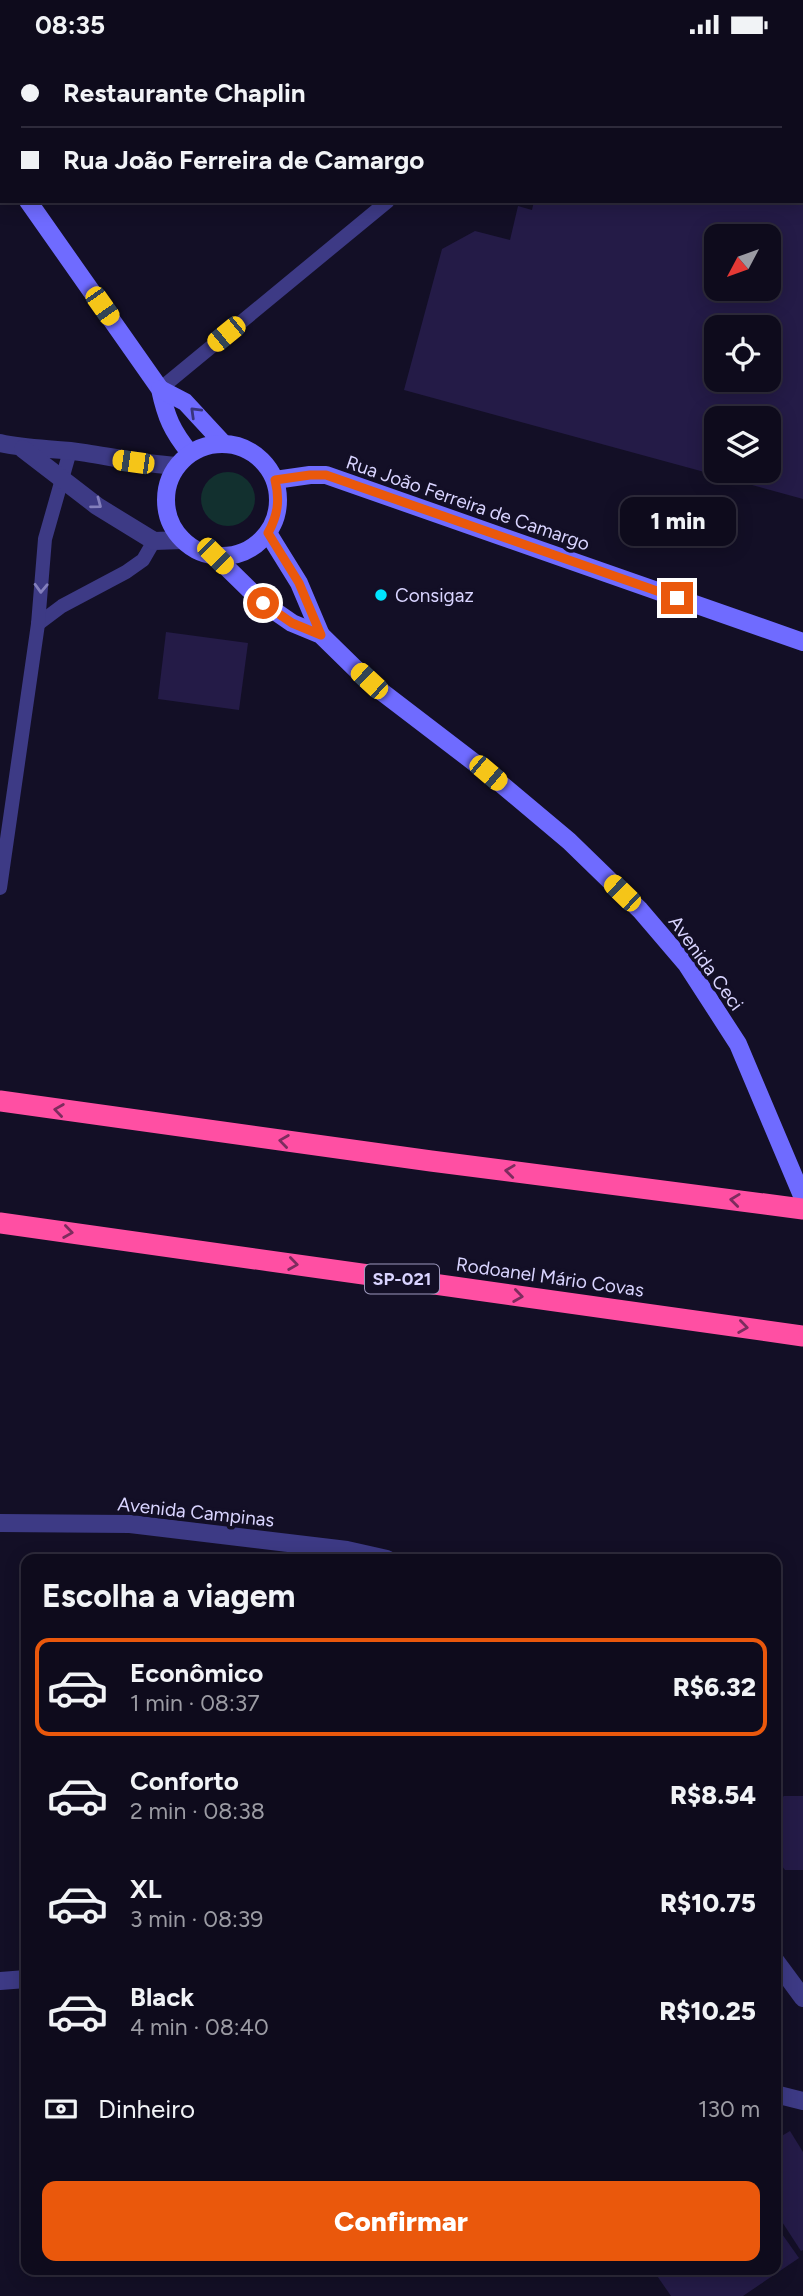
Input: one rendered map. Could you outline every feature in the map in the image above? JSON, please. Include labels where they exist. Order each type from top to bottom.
[{"type":"highway","points":[[0,1101],[803,1209]]},
{"type":"highway","name":"Rodoanel Mário Covas","points":[[0,1223],[803,1336]]},
{"type":"main road","points":[[29,203],[160,389],[165,412],[183,460]]},
{"type":"main road","points":[[160,389],[185,403],[223,443]]},
{"type":"main road","points":[[223,443],[237,445],[260,458],[269,468],[275,480],[278,508],[268,533],[258,544],[245,551],[215,556],[198,550],[183,540],[173,527],[167,512],[166,496],[169,480],[183,460],[206,446],[223,443]]},
{"type":"main road","name":"Rua João Ferreira de Camargo","points":[[275,480],[326,475],[803,642]]},
{"type":"main road","name":"Avenida Ceci","points":[[268,533],[299,583],[321,635]]},
{"type":"main road","name":"Avenida Ceci","points":[[215,556],[263,603],[292,623],[321,635],[369,681],[451,743],[569,841],[640,910],[687,965],[738,1044],[803,1198]]},
{"type":"street","points":[[0,443],[23,449],[70,451],[149,464],[183,460]]},
{"type":"street","points":[[23,449],[97,506],[154,541],[183,540]]},
{"type":"street","name":"Avenida Campinas","points":[[0,1523],[130,1524],[364,1554]]},
{"type":"street","points":[[781,1968],[803,1998]]},
{"type":"street","points":[[0,1980],[21,1979]]},
{"type":"street","points":[[781,2096],[803,2101]]},
{"type":"lane","points":[[160,389],[386,203]]},
{"type":"lane","points":[[0,888],[38,624],[45,539],[70,451]]},
{"type":"lane","points":[[38,624],[62,606],[143,560],[154,541]]},
{"type":"green space","points":[[233,472],[243,476],[251,484],[255,499],[251,514],[243,522],[223,526],[213,522],[205,514],[201,494],[205,484],[213,476]]},
{"type":"building","points":[[534,203],[803,203],[803,499],[744,483],[781,483],[781,406],[704,406],[704,472],[404,390],[442,249],[475,231],[510,240],[518,206],[532,210]]},
{"type":"building","points":[[166,632],[248,643],[239,710],[158,699]]},
{"type":"building","points":[[803,1796],[803,1870],[785,1870],[781,1865],[781,1798]]},
{"type":"building","points":[[790,2131],[803,2152],[801,2251],[781,2220],[781,2136]]},
{"type":"building","points":[[781,2232],[799,2258],[781,2270]]},
{"type":"building","points":[[656,2275],[774,2275],[743,2296],[671,2296]]},
{"type":"place","name":"Consigaz","points":[[381,595]]},
{"type":"route","points":[[263,603],[292,623],[321,635],[299,583],[268,533],[278,508],[275,480],[310,475],[326,475],[677,598]]}]
